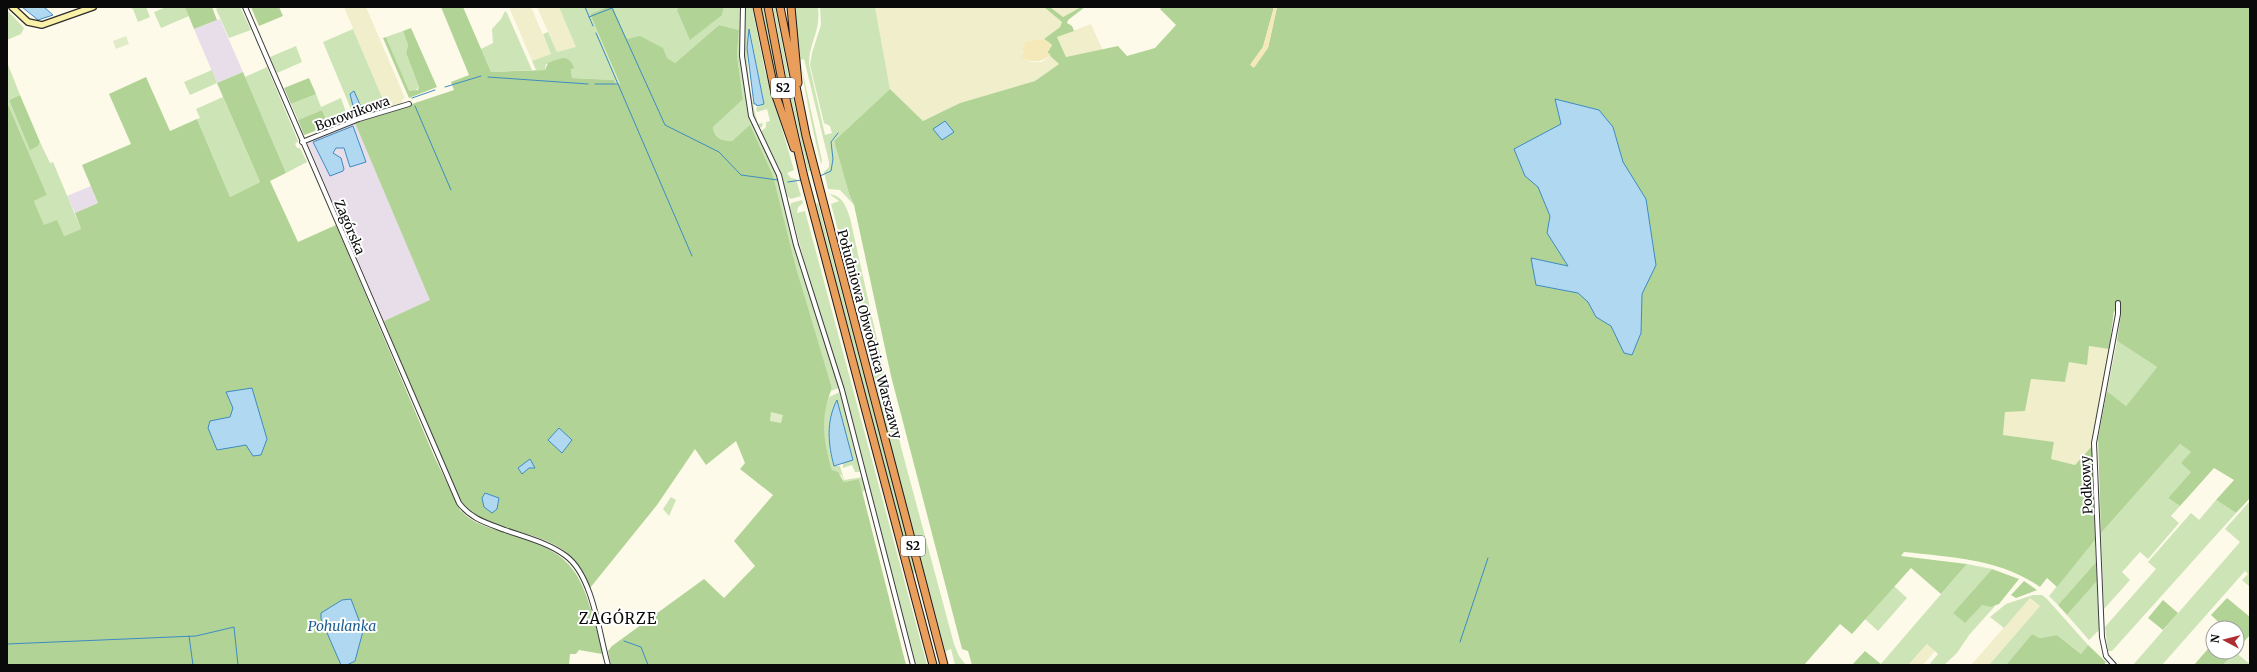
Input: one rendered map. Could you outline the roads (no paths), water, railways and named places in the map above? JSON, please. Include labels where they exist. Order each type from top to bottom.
[{"type":"highway","points":[[758,7],[778,102],[802,168]]},
{"type":"highway","name":"Południowa Obwodnica Warszawy","points":[[768,7],[781,80],[804,177],[932,665]]},
{"type":"highway","name":"Południowa Obwodnica Warszawy","points":[[780,7],[815,174],[944,665]]},
{"type":"highway","points":[[791,7],[794,54],[806,136]]},
{"type":"street","points":[[12,7],[28,22],[48,25],[93,7]]},
{"type":"street","name":"Zagórska","points":[[245,7],[459,503],[469,516],[555,549],[567,556],[577,567],[586,583],[608,665]]},
{"type":"street","points":[[744,7],[742,56],[751,116],[775,162],[781,182],[796,245],[842,390],[913,665]]},
{"type":"street","name":"Borowikowa","points":[[302,142],[359,119],[409,104]]},
{"type":"street","name":"Podkowy","points":[[2114,665],[2106,656],[2102,637],[2094,442],[2118,314],[2118,303]]},
{"type":"water","points":[[22,7],[44,7],[53,15],[38,20]]},
{"type":"water","points":[[749,29],[764,104],[757,106],[754,104],[747,48]]},
{"type":"water","points":[[354,91],[361,107],[354,110],[350,94]]},
{"type":"water","points":[[1555,99],[1599,110],[1613,127],[1623,162],[1646,199],[1656,265],[1642,294],[1641,333],[1632,355],[1624,353],[1611,326],[1596,317],[1588,302],[1578,293],[1536,285],[1531,258],[1568,266],[1547,233],[1550,216],[1538,187],[1525,176],[1514,149],[1561,124]]},
{"type":"water","points":[[945,121],[954,132],[942,140],[933,129]]},
{"type":"water","points":[[353,126],[366,162],[350,167],[344,148],[336,148],[333,153],[341,158],[344,169],[343,171],[330,176],[313,142]]},
{"type":"water","points":[[252,388],[267,439],[261,455],[253,456],[246,445],[217,450],[208,428],[210,421],[230,417],[233,408],[226,392]]},
{"type":"water","points":[[837,400],[853,460],[834,466],[830,449],[829,433],[831,416]]},
{"type":"water","points":[[559,428],[572,440],[562,453],[548,440]]},
{"type":"water","points":[[530,459],[535,468],[529,468],[522,474],[518,468]]},
{"type":"water","points":[[485,493],[499,498],[497,509],[492,513],[484,507],[482,498]]},
{"type":"water","name":"Pohulanka","points":[[351,599],[363,631],[355,661],[347,665],[341,665],[321,619],[321,613],[342,600]]},
{"type":"waterway","points":[[585,7],[593,26]]},
{"type":"waterway","points":[[589,17],[612,8],[665,125],[719,152],[741,175],[778,180]]},
{"type":"waterway","points":[[596,33],[692,256]]},
{"type":"waterway","points":[[445,87],[481,76]]},
{"type":"waterway","points":[[488,77],[588,84]]},
{"type":"waterway","points":[[595,84],[618,84]]},
{"type":"waterway","points":[[412,98],[435,90]]},
{"type":"waterway","points":[[415,106],[451,190]]},
{"type":"waterway","points":[[820,176],[831,171],[833,159],[831,142],[838,133]]},
{"type":"waterway","points":[[788,182],[801,180]]},
{"type":"waterway","points":[[1460,642],[1488,558]]},
{"type":"waterway","points":[[7,644],[196,636],[234,627],[238,665]]},
{"type":"waterway","points":[[189,636],[193,665]]},
{"type":"waterway","points":[[624,641],[641,647],[648,665]]},
{"type":"district","name":"ZAGÓRZE","points":[[618,619]]}]
